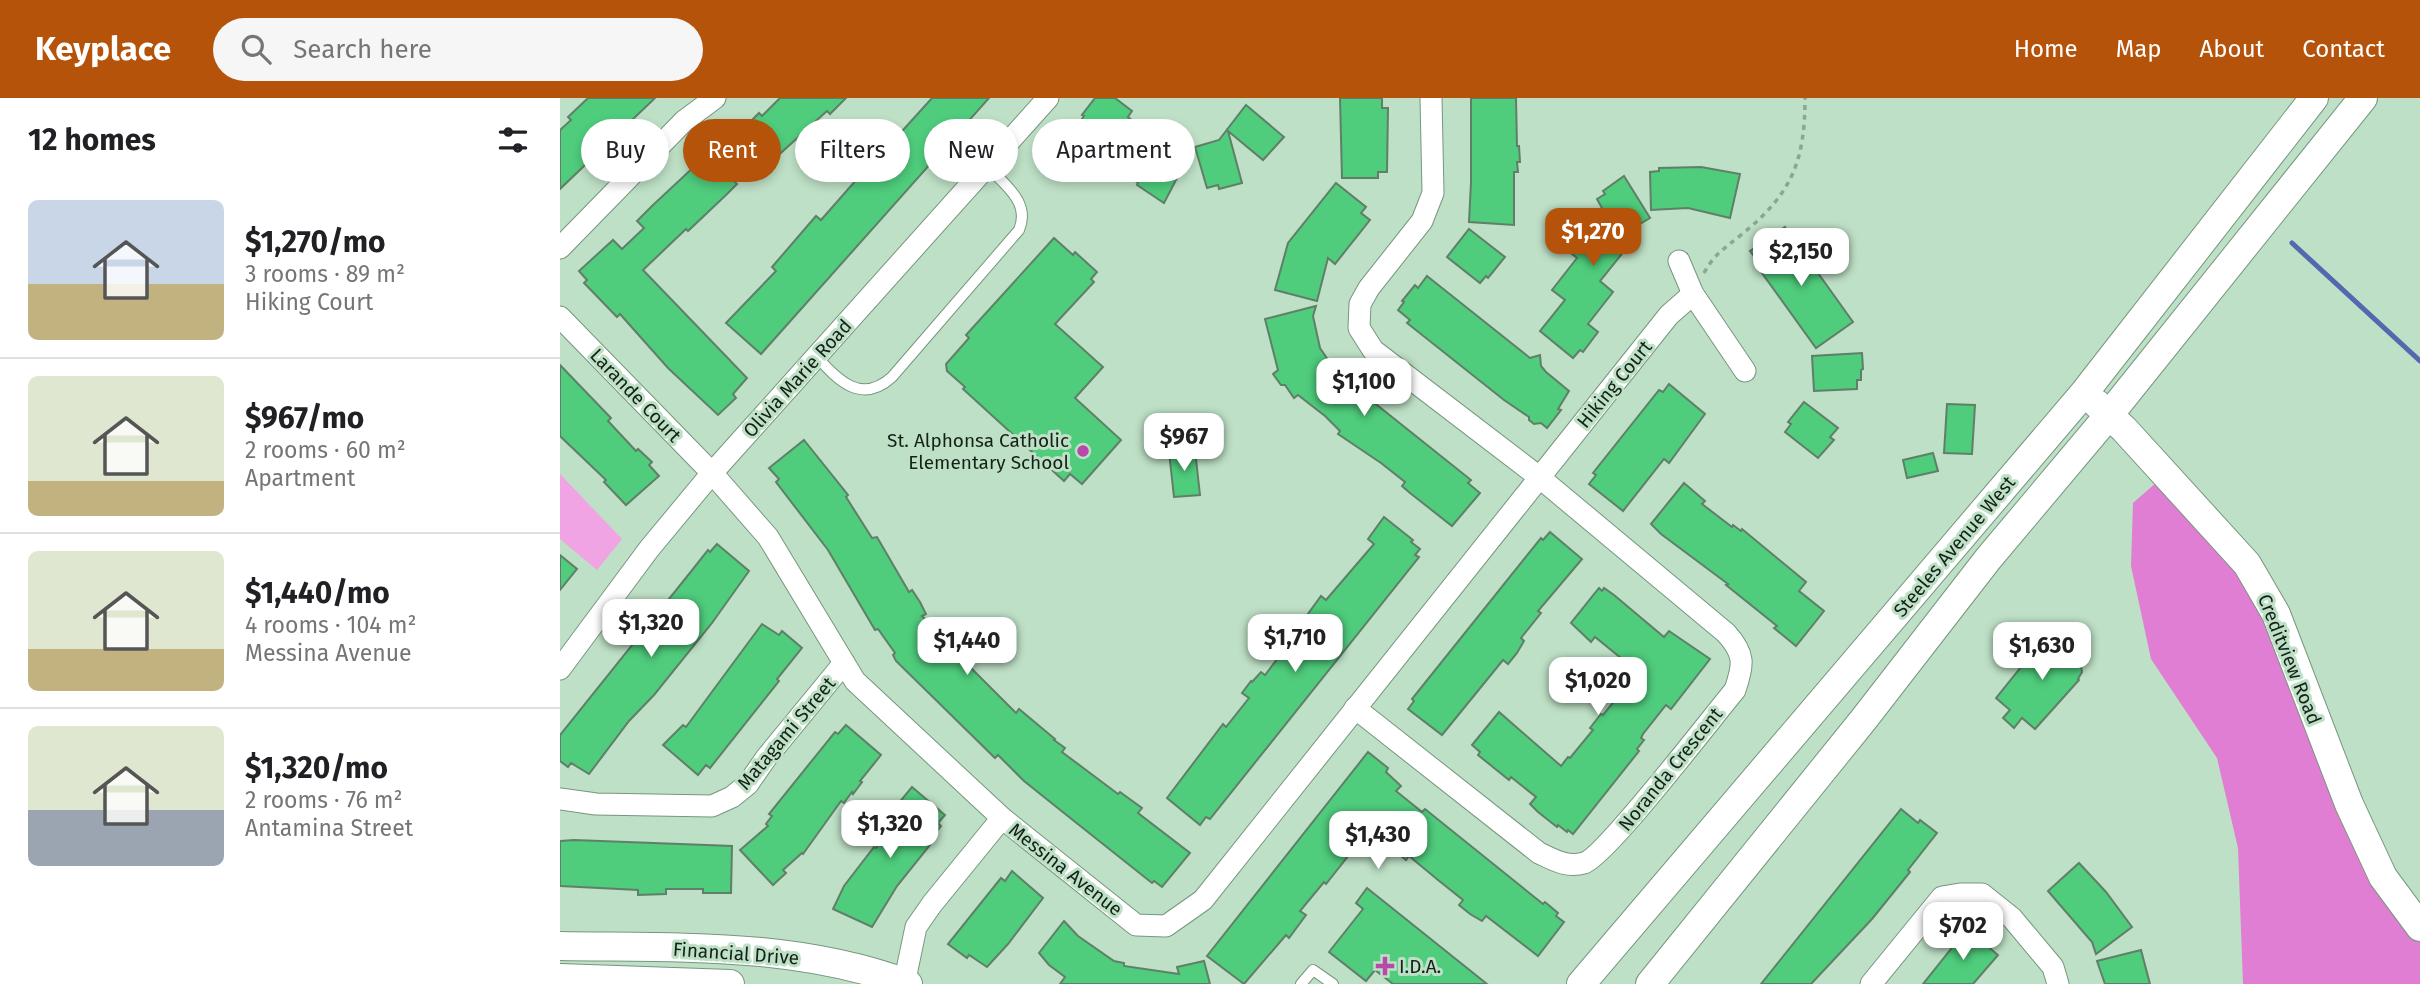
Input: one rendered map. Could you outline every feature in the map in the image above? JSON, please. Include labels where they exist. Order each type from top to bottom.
[{"type":"main road","name":"Steeles Avenue West","points":[[1581,984],[2084,393],[2314,98]]},
{"type":"main road","name":"Steeles Avenue West","points":[[1650,984],[1864,719],[1988,559],[2109,415],[2363,98]]},
{"type":"main road","name":"Creditview Road","points":[[2084,393],[2109,415],[2247,564],[2276,614],[2322,738],[2360,829],[2383,877],[2420,927]]},
{"type":"main road","points":[[1856,662],[1852,687],[1854,703],[1864,719]]},
{"type":"main road","name":"Financial Drive","points":[[560,946],[755,951],[838,962],[905,984]]},
{"type":"main road","name":"Financial Drive","points":[[560,978],[730,984]]},
{"type":"street","points":[[560,248],[684,121],[715,98]]},
{"type":"street","name":"Olivia Marie Road","points":[[1018,130],[1048,98]]},
{"type":"street","points":[[1431,98],[1433,193],[1422,221],[1369,288],[1360,304],[1359,328],[1373,350],[1539,477]]},
{"type":"street","name":"Olivia Marie Road","points":[[560,668],[649,549],[712,473],[971,182]]},
{"type":"street","points":[[1679,261],[1693,294],[1745,372]]},
{"type":"street","name":"Hiking Court","points":[[1539,477],[1669,315],[1693,294]]},
{"type":"street","name":"Larande Court","points":[[560,317],[712,473]]},
{"type":"street","name":"Messina Avenue","points":[[712,473],[768,537],[855,681],[1002,818],[1136,925],[1166,926],[1203,900],[1539,477]]},
{"type":"street","name":"Noranda Crescent","points":[[1355,708],[1539,853],[1565,865],[1586,863],[1614,837],[1735,690],[1741,673],[1742,658],[1737,644],[1539,477]]},
{"type":"street","name":"Matagami Street","points":[[560,799],[596,804],[712,806],[732,797],[748,784],[844,663]]},
{"type":"street","points":[[905,984],[916,927],[1002,818]]},
{"type":"street","points":[[1871,984],[1942,897],[1960,894],[1982,894],[2012,918],[2053,967],[2058,984]]},
{"type":"lane","points":[[817,357],[842,382],[855,388],[875,387],[892,377],[1019,230],[1023,220],[1020,204],[1001,182]]},
{"type":"lane","points":[[1301,984],[1314,970],[1333,984]]},
{"type":"path","points":[[1693,294],[1718,251],[1741,235],[1764,213],[1790,181],[1798,164],[1804,139],[1805,98]]},
{"type":"shaded area","points":[[560,474],[622,539],[597,570],[560,539]]},
{"type":"shaded area","points":[[2157,482],[2225,539],[2420,932],[2420,984],[2243,984],[2238,848],[2217,758],[2151,659],[2131,566],[2133,503]]},
{"type":"building","points":[[588,98],[655,98],[633,119],[581,119],[581,169],[560,189],[560,130],[571,120],[568,117]]},
{"type":"building","points":[[780,98],[846,98],[830,114],[827,111],[818,119],[795,119],[795,140],[781,153],[781,119],[753,119],[759,113],[762,116]]},
{"type":"building","points":[[932,98],[989,98],[970,119],[924,119],[924,171],[761,354],[726,323],[776,271],[772,267],[816,216],[821,220],[854,182],[910,182],[910,122]]},
{"type":"building","points":[[1095,98],[1115,98],[1132,111],[1128,117],[1130,119],[1082,119],[1082,115]]},
{"type":"building","points":[[1340,98],[1382,98],[1382,108],[1388,108],[1387,172],[1378,172],[1378,178],[1342,178]]},
{"type":"building","points":[[1471,98],[1516,98],[1520,162],[1517,162],[1518,172],[1514,172],[1514,225],[1469,222]]},
{"type":"building","points":[[1246,105],[1284,137],[1263,160],[1228,131],[1242,183],[1219,189],[1218,185],[1207,188],[1195,147],[1219,140]]},
{"type":"building","points":[[1701,167],[1740,174],[1730,218],[1688,208],[1651,210],[1650,172],[1659,171],[1659,168]]},
{"type":"building","points":[[1624,176],[1650,218],[1635,227],[1637,230],[1615,242],[1625,250],[1600,281],[1613,292],[1588,324],[1598,332],[1583,352],[1580,350],[1573,358],[1540,331],[1565,300],[1552,290],[1577,258],[1567,250],[1603,210],[1597,199],[1605,194],[1603,191]]},
{"type":"building","points":[[683,177],[683,182],[737,184],[643,270],[747,378],[733,394],[736,398],[718,415],[668,368],[620,314],[617,317],[584,283],[587,280],[579,271],[613,240],[622,249],[644,228],[637,221]]},
{"type":"building","points":[[1175,182],[1164,203],[1137,185]]},
{"type":"building","points":[[1336,183],[1366,207],[1361,213],[1370,220],[1335,264],[1328,258],[1317,301],[1275,290],[1288,243]]},
{"type":"building","points":[[1785,227],[1853,322],[1816,348],[1754,262],[1757,260],[1750,251]]},
{"type":"building","points":[[1469,229],[1505,257],[1488,278],[1486,276],[1480,283],[1447,257]]},
{"type":"building","points":[[1054,238],[1097,272],[1091,279],[1094,282],[1055,324],[1103,367],[1075,398],[1121,440],[1082,484],[1070,474],[1064,481],[963,389],[965,387],[947,371],[946,364],[969,338],[966,335]]},
{"type":"building","points":[[1427,276],[1530,358],[1540,355],[1541,366],[1569,391],[1558,409],[1561,410],[1547,428],[1541,423],[1534,424],[1529,417],[1407,323],[1410,320],[1398,310],[1415,285],[1418,288]]},
{"type":"building","points":[[1316,306],[1313,316],[1320,348],[1337,373],[1471,480],[1468,483],[1480,493],[1452,526],[1402,486],[1405,482],[1338,434],[1340,431],[1325,416],[1298,395],[1294,398],[1273,374],[1278,370],[1265,319]]},
{"type":"building","points":[[1862,353],[1863,369],[1861,380],[1857,380],[1857,389],[1814,391],[1812,356]]},
{"type":"building","points":[[560,365],[611,418],[608,421],[636,451],[638,449],[652,462],[649,465],[659,476],[626,505],[604,482],[606,480],[560,436]]},
{"type":"building","points":[[1669,384],[1705,414],[1669,463],[1664,459],[1623,511],[1589,484],[1596,475],[1593,473],[1659,390],[1663,392]]},
{"type":"building","points":[[1804,402],[1838,428],[1830,437],[1834,440],[1818,458],[1785,432],[1791,424],[1788,422]]},
{"type":"building","points":[[1947,404],[1975,405],[1972,454],[1944,453]]},
{"type":"building","points":[[804,440],[848,495],[846,497],[872,538],[877,537],[909,592],[912,590],[920,602],[926,614],[922,616],[947,644],[1016,713],[1019,709],[1065,748],[1062,752],[1118,794],[1120,792],[1142,808],[1138,813],[1190,853],[1162,887],[1154,881],[1152,883],[1024,781],[998,755],[995,758],[896,661],[893,655],[895,653],[878,629],[875,630],[828,550],[776,482],[779,479],[769,468]]},
{"type":"building","points":[[1195,450],[1200,495],[1174,497],[1169,452]]},
{"type":"building","points":[[1933,453],[1938,471],[1907,478],[1903,460]]},
{"type":"building","points":[[1684,483],[1705,501],[1702,504],[1732,527],[1733,525],[1741,531],[1742,529],[1806,582],[1799,591],[1824,611],[1796,646],[1774,628],[1777,626],[1726,585],[1728,584],[1651,524]]},
{"type":"building","points":[[1384,517],[1413,540],[1411,542],[1420,549],[1415,555],[1419,557],[1210,819],[1206,817],[1200,825],[1167,798],[1223,724],[1226,727],[1249,698],[1242,693],[1251,681],[1261,672],[1265,675],[1307,620],[1305,618],[1321,596],[1326,600],[1374,544],[1368,539]]},
{"type":"building","points":[[1550,532],[1582,559],[1538,611],[1541,613],[1521,638],[1524,641],[1517,653],[1508,664],[1503,660],[1442,735],[1408,709],[1414,701],[1412,699],[1541,538],[1543,540]]},
{"type":"building","points":[[717,544],[749,571],[712,623],[654,695],[629,721],[589,774],[571,763],[568,767],[560,761],[560,735],[708,550],[710,552]]},
{"type":"building","points":[[560,555],[577,569],[560,590]]},
{"type":"building","points":[[1599,588],[1602,591],[1604,588],[1614,595],[1664,637],[1669,631],[1710,659],[1671,709],[1666,705],[1643,734],[1641,738],[1644,740],[1637,749],[1639,751],[1573,834],[1558,825],[1557,827],[1538,812],[1530,804],[1536,797],[1478,755],[1480,752],[1472,745],[1499,712],[1561,766],[1593,730],[1590,728],[1638,672],[1595,637],[1591,642],[1571,623]]},
{"type":"building","points":[[762,624],[779,635],[782,631],[802,648],[710,768],[706,765],[698,775],[663,745],[683,725],[686,727]]},
{"type":"building","points":[[2067,638],[2078,647],[2082,672],[2079,680],[2035,729],[2022,718],[2014,728],[2003,718],[2010,710],[1996,698],[2042,641]]},
{"type":"building","points":[[846,725],[881,755],[853,794],[852,792],[844,803],[841,801],[803,854],[783,870],[786,873],[773,885],[740,850],[768,826],[766,824],[772,816],[769,814],[835,732],[838,734]]},
{"type":"building","points":[[1368,752],[1388,768],[1386,772],[1401,786],[1396,791],[1422,812],[1425,809],[1543,904],[1545,902],[1558,913],[1556,916],[1564,922],[1538,956],[1486,916],[1482,921],[1470,914],[1459,905],[1463,900],[1409,856],[1406,860],[1368,831],[1326,884],[1324,882],[1300,911],[1306,915],[1289,938],[1286,935],[1244,984],[1207,956]]},
{"type":"building","points":[[912,787],[945,815],[938,823],[941,826],[927,843],[930,845],[897,886],[872,927],[833,909],[844,886],[901,816],[893,810]]},
{"type":"building","points":[[1901,809],[1918,823],[1920,820],[1937,833],[1908,870],[1910,872],[1872,919],[1811,984],[1761,984]]},
{"type":"building","points":[[560,841],[732,846],[731,893],[703,893],[703,889],[666,889],[666,894],[638,895],[638,890],[560,886]]},
{"type":"building","points":[[2079,863],[2106,892],[2132,927],[2096,954],[2092,942],[2048,891]]},
{"type":"building","points":[[1012,871],[1043,898],[987,967],[969,955],[967,958],[948,944],[1001,878],[1005,881]]},
{"type":"building","points":[[1367,888],[1487,984],[1393,984],[1375,970],[1366,981],[1329,952],[1363,909],[1356,903]]},
{"type":"building","points":[[1064,921],[1078,936],[1114,961],[1124,963],[1124,966],[1179,974],[1177,967],[1204,961],[1210,984],[1060,984],[1065,977],[1039,953]]},
{"type":"building","points":[[1967,929],[1998,955],[1973,984],[1923,984]]},
{"type":"building","points":[[2141,950],[2150,984],[2105,984],[2097,961]]},
{"type":"waterway","points":[[2292,243],[2420,361]]},
{"type":"place","name":"St. Alphonsa Catholic Elementary School","points":[[1083,451]]},
{"type":"place","name":"I.D.A.","points":[[1385,966]]}]
